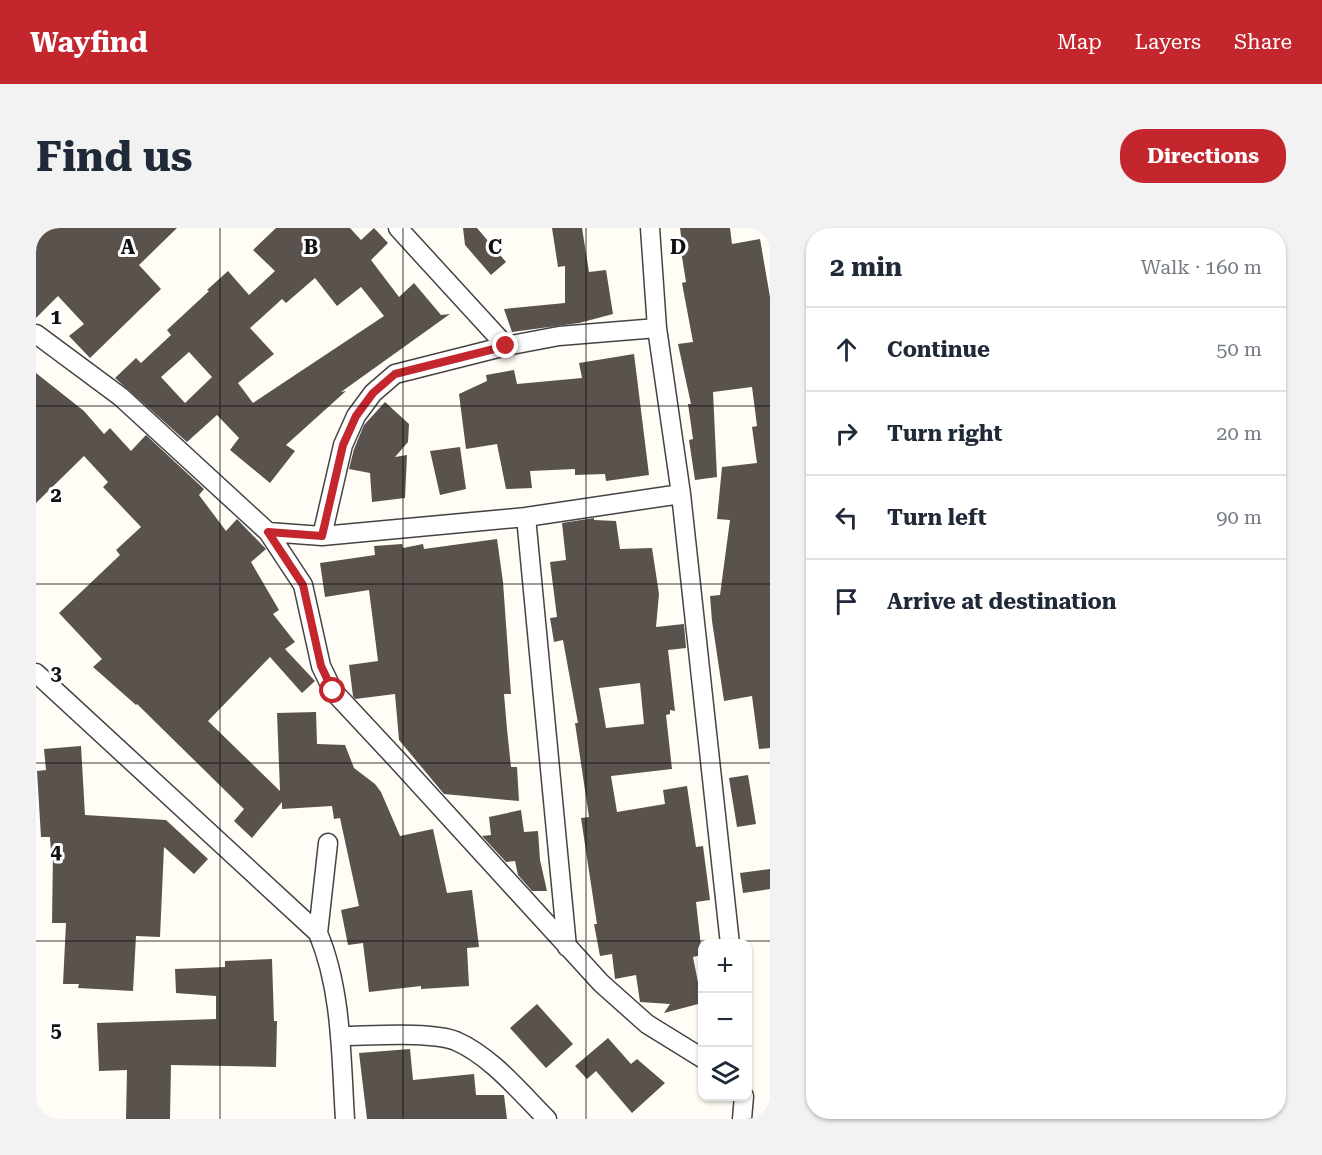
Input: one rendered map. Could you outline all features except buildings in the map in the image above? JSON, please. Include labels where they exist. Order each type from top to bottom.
[{"type":"street","points":[[398,228],[506,346]]},
{"type":"street","points":[[650,228],[657,328],[681,494],[729,939]]},
{"type":"street","points":[[322,536],[343,445],[356,416],[373,393],[395,374],[506,346],[559,336],[657,328]]},
{"type":"street","points":[[36,334],[121,397],[268,532],[303,585],[321,666],[333,691],[601,983],[647,1024],[698,1056]]},
{"type":"street","points":[[268,532],[322,536],[525,517],[681,494]]},
{"type":"street","points":[[525,517],[567,947]]},
{"type":"street","points":[[36,673],[318,933],[327,953],[340,1036],[345,1119]]},
{"type":"street","points":[[318,933],[328,843]]},
{"type":"street","points":[[340,1036],[425,1036],[455,1041],[492,1064],[547,1119]]},
{"type":"street","points":[[742,1119],[744,1101]]},
{"type":"route","points":[[333,691],[321,666],[303,585],[268,532],[322,536],[343,445],[356,416],[373,393],[395,374],[506,346]]}]
